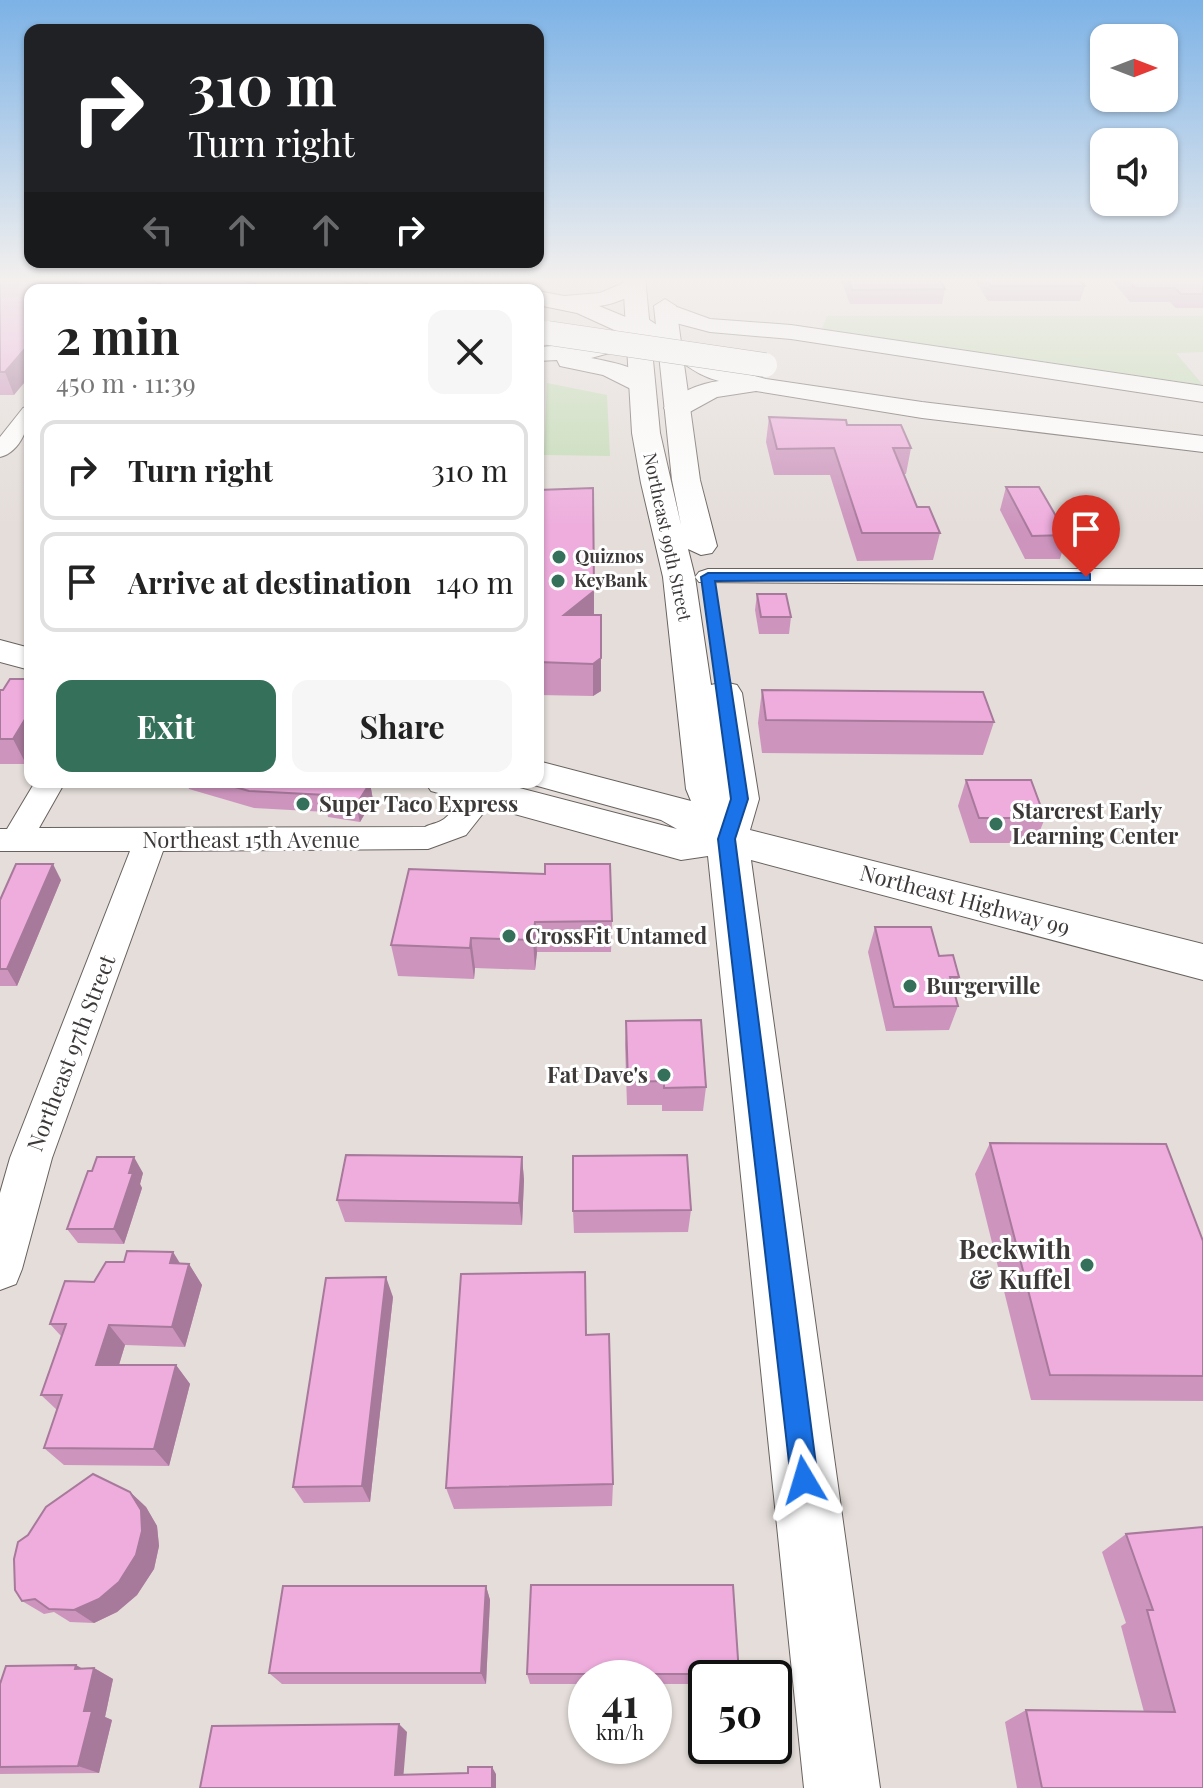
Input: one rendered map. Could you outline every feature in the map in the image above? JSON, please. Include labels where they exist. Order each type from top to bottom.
[{"type":"main road","points":[[597,360],[642,385]]},
{"type":"main road","name":"Northeast 99th Street","points":[[649,360],[642,385],[656,488],[679,577],[706,789],[727,839],[842,1788]]},
{"type":"main road","name":"Northeast 99th Street","points":[[662,360],[677,408],[686,480],[708,577],[739,799],[727,839]]},
{"type":"main road","points":[[692,360],[709,371],[764,367],[1203,411]]},
{"type":"main road","points":[[729,360],[1203,427]]},
{"type":"main road","points":[[981,360],[1203,394]]},
{"type":"main road","points":[[677,408],[764,367],[922,410],[1203,444]]},
{"type":"main road","points":[[656,488],[677,512],[688,564],[708,577]]},
{"type":"main road","points":[[0,651],[24,657]]},
{"type":"main road","name":"Northeast Highway 99","points":[[544,776],[675,810],[727,839],[1203,962]]},
{"type":"main road","name":"Northeast Highway 99","points":[[469,788],[681,845],[727,839]]},
{"type":"street","points":[[0,451],[24,420]]},
{"type":"street","points":[[708,577],[1203,577]]},
{"type":"street","points":[[9,839],[46,788]]},
{"type":"street","name":"Northeast 15th Avenue","points":[[9,839],[428,838],[455,827],[465,788]]},
{"type":"street","name":"Northeast 97th Street","points":[[0,1269],[31,1158],[151,839]]},
{"type":"green space","points":[[1036,360],[1182,360],[1203,385]]},
{"type":"green space","points":[[547,383],[607,395],[610,456],[544,455]]},
{"type":"building","points":[[0,360],[15,360],[5,372],[0,372]]},
{"type":"building","points":[[769,417],[846,420],[847,425],[901,425],[911,448],[893,448],[917,507],[929,507],[940,533],[862,533],[834,448],[777,449]]},
{"type":"building","points":[[1006,487],[1039,487],[1067,535],[1032,536]]},
{"type":"building","points":[[593,488],[594,591],[564,615],[601,615],[601,658],[593,664],[544,662],[544,490]]},
{"type":"building","points":[[757,594],[786,594],[791,617],[761,617]]},
{"type":"building","points":[[10,679],[24,679],[24,721],[13,739],[0,739],[0,690]]},
{"type":"building","points":[[762,690],[983,692],[994,722],[766,720]]},
{"type":"building","points":[[966,780],[1031,780],[1045,818],[979,818]]},
{"type":"building","points":[[239,788],[367,788],[356,805],[324,800],[326,795]]},
{"type":"building","points":[[16,864],[53,864],[7,969],[0,969],[0,900]]},
{"type":"building","points":[[545,864],[610,864],[612,921],[535,922],[533,940],[471,938],[470,948],[391,945],[409,869],[545,874]]},
{"type":"building","points":[[875,927],[931,927],[939,956],[953,955],[959,977],[950,977],[958,1006],[894,1007]]},
{"type":"building","points":[[701,1020],[706,1087],[664,1088],[664,1081],[628,1082],[626,1021]]},
{"type":"building","name":"Beckwith & Kuffel","points":[[990,1143],[1166,1144],[1203,1241],[1203,1376],[1050,1375]]},
{"type":"building","points":[[346,1155],[522,1157],[519,1203],[337,1200]]},
{"type":"building","points":[[687,1155],[691,1210],[573,1211],[573,1156]]},
{"type":"building","points":[[97,1157],[134,1157],[129,1173],[133,1173],[114,1229],[67,1229],[88,1171],[92,1171]]},
{"type":"building","points":[[127,1251],[173,1252],[170,1263],[189,1264],[172,1327],[109,1325],[96,1365],[176,1365],[154,1449],[44,1448],[62,1395],[41,1395],[66,1324],[50,1324],[65,1281],[94,1282],[106,1262],[124,1262]]},
{"type":"building","points":[[585,1272],[586,1335],[609,1334],[613,1484],[446,1488],[461,1274]]},
{"type":"building","points":[[386,1277],[362,1486],[293,1487],[326,1278]]},
{"type":"building","points":[[93,1474],[130,1492],[141,1510],[142,1531],[136,1555],[119,1582],[99,1599],[74,1610],[49,1609],[35,1599],[22,1601],[15,1590],[14,1559],[18,1542],[28,1535],[46,1507]]},
{"type":"building","points":[[1203,1527],[1203,1788],[1042,1788],[1026,1710],[1175,1712],[1147,1610],[1153,1610],[1126,1534]]},
{"type":"building","points":[[531,1585],[733,1585],[738,1660],[688,1660],[688,1674],[672,1674],[672,1660],[568,1660],[568,1674],[527,1674]]},
{"type":"building","points":[[283,1586],[486,1586],[481,1673],[269,1673]]},
{"type":"building","points":[[76,1665],[75,1669],[94,1668],[84,1711],[92,1711],[78,1766],[0,1767],[0,1684],[6,1666]]},
{"type":"building","points":[[399,1724],[395,1775],[468,1773],[468,1767],[492,1767],[492,1788],[200,1788],[212,1726]]},
{"type":"place","name":"Quiznos","points":[[559,557]]},
{"type":"place","name":"KeyBank","points":[[558,581]]},
{"type":"place","name":"Super Taco Express","points":[[303,804]]},
{"type":"place","name":"Starcrest Early Learning Center","points":[[996,824]]},
{"type":"place","name":"CrossFit Untamed","points":[[509,936]]},
{"type":"place","name":"Burgerville","points":[[910,986]]},
{"type":"place","name":"Fat Dave's","points":[[664,1075]]},
{"type":"place","name":"Beckwith & Kuffel","points":[[1087,1265]]},
{"type":"route","points":[[804,1480],[727,839],[739,799],[708,577],[1086,577]]}]
